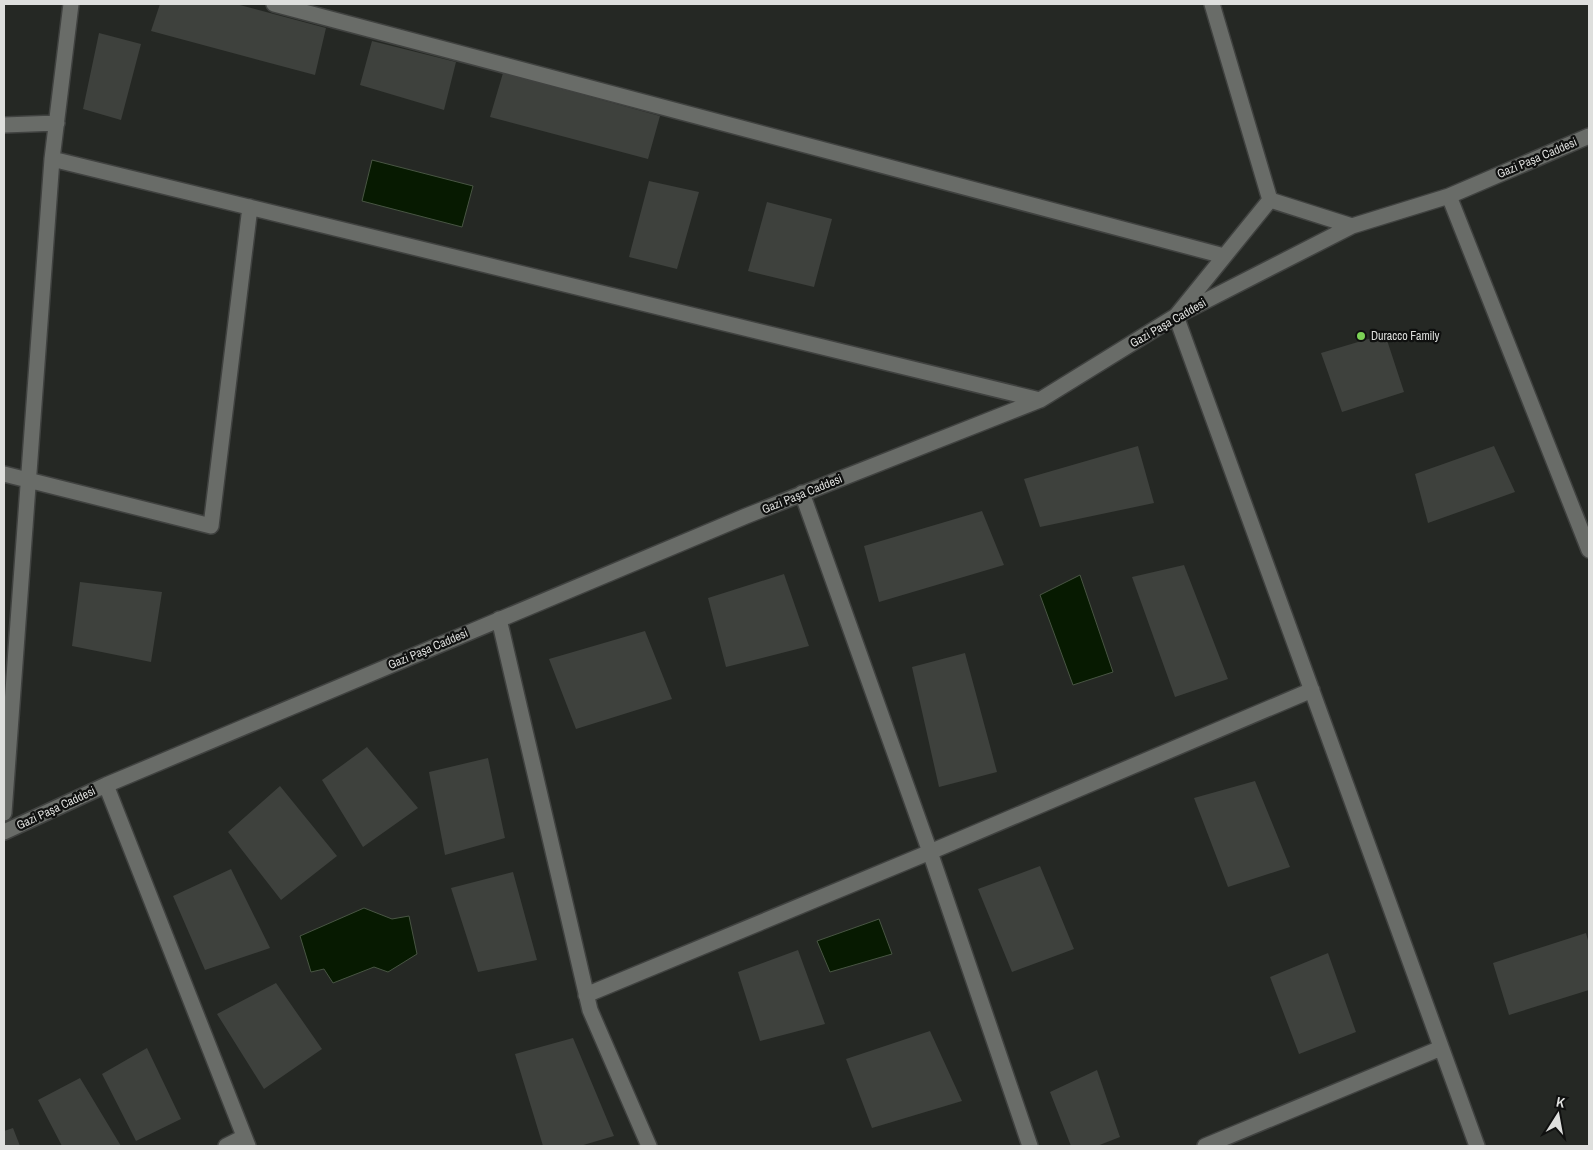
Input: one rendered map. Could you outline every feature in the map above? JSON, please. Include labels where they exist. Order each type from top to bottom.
[{"type":"street","points":[[4,813],[52,159],[71,4]]},
{"type":"street","points":[[274,4],[1224,256]]},
{"type":"street","points":[[1212,4],[1270,200]]},
{"type":"street","points":[[4,125],[57,123]]},
{"type":"street","name":"Gazi Paşa Caddesi","points":[[4,832],[106,785],[499,619],[802,493],[1040,400],[1176,316],[1352,226],[1449,196],[1589,136]]},
{"type":"street","points":[[52,159],[1040,400]]},
{"type":"street","points":[[1449,196],[1589,550]]},
{"type":"street","points":[[1270,200],[1176,316],[1477,1146]]},
{"type":"street","points":[[1270,200],[1352,226]]},
{"type":"street","points":[[4,474],[211,526],[250,207]]},
{"type":"street","points":[[802,493],[930,852],[1030,1146]]},
{"type":"street","points":[[499,619],[590,1010],[649,1146]]},
{"type":"street","points":[[586,995],[1312,690]]},
{"type":"street","points":[[106,785],[246,1142],[226,1146]]},
{"type":"street","points":[[1205,1146],[1441,1048]]},
{"type":"shaded area","points":[[372,160],[473,186],[462,227],[362,201]]},
{"type":"shaded area","points":[[1080,575],[1113,672],[1073,685],[1040,595]]},
{"type":"shaded area","points":[[364,908],[392,919],[409,916],[417,954],[388,972],[374,967],[333,983],[324,969],[311,972],[300,936]]},
{"type":"shaded area","points":[[879,919],[892,954],[830,972],[817,941]]},
{"type":"building","points":[[160,4],[236,4],[326,28],[315,75],[151,31]]},
{"type":"building","points":[[99,33],[141,44],[121,120],[83,109]]},
{"type":"building","points":[[372,41],[456,62],[444,110],[360,85]]},
{"type":"building","points":[[503,73],[660,116],[648,159],[490,117]]},
{"type":"building","points":[[649,181],[699,192],[677,269],[629,257]]},
{"type":"building","points":[[767,202],[832,219],[814,287],[748,271]]},
{"type":"building","points":[[1385,334],[1404,392],[1342,412],[1321,353]]},
{"type":"building","points":[[1138,446],[1154,503],[1040,527],[1024,479]]},
{"type":"building","points":[[1494,446],[1515,492],[1428,523],[1415,474]]},
{"type":"building","points":[[982,511],[1004,565],[879,602],[864,546]]},
{"type":"building","points":[[1184,565],[1228,679],[1175,697],[1132,577]]},
{"type":"building","points":[[784,574],[809,646],[726,667],[708,598]]},
{"type":"building","points":[[80,582],[162,592],[151,662],[72,646]]},
{"type":"building","points":[[645,631],[672,699],[576,729],[549,659]]},
{"type":"building","points":[[965,653],[997,772],[939,787],[912,667]]},
{"type":"building","points":[[367,747],[418,808],[363,847],[322,780]]},
{"type":"building","points":[[488,758],[505,838],[445,855],[429,772]]},
{"type":"building","points":[[1255,781],[1290,867],[1228,887],[1194,798]]},
{"type":"building","points":[[280,786],[337,856],[281,900],[228,832]]},
{"type":"building","points":[[1040,866],[1074,949],[1012,972],[978,889]]},
{"type":"building","points":[[231,869],[270,948],[205,970],[173,896]]},
{"type":"building","points":[[513,872],[537,960],[478,972],[451,888]]},
{"type":"building","points":[[1586,933],[1589,944],[1589,990],[1509,1015],[1493,963]]},
{"type":"building","points":[[798,950],[825,1024],[760,1041],[738,972]]},
{"type":"building","points":[[1328,953],[1356,1032],[1299,1054],[1270,977]]},
{"type":"building","points":[[276,983],[322,1049],[264,1089],[217,1014]]},
{"type":"building","points":[[930,1031],[962,1101],[872,1128],[846,1059]]},
{"type":"building","points":[[573,1038],[614,1136],[580,1146],[543,1146],[515,1054]]},
{"type":"building","points":[[147,1048],[181,1119],[136,1141],[102,1074]]},
{"type":"building","points":[[1097,1070],[1120,1137],[1097,1146],[1071,1146],[1050,1092]]},
{"type":"building","points":[[80,1078],[121,1146],[62,1146],[38,1100]]},
{"type":"building","points":[[13,1128],[20,1146],[4,1146],[4,1131]]},
{"type":"place","name":"Duracco Family","points":[[1361,336]]}]
